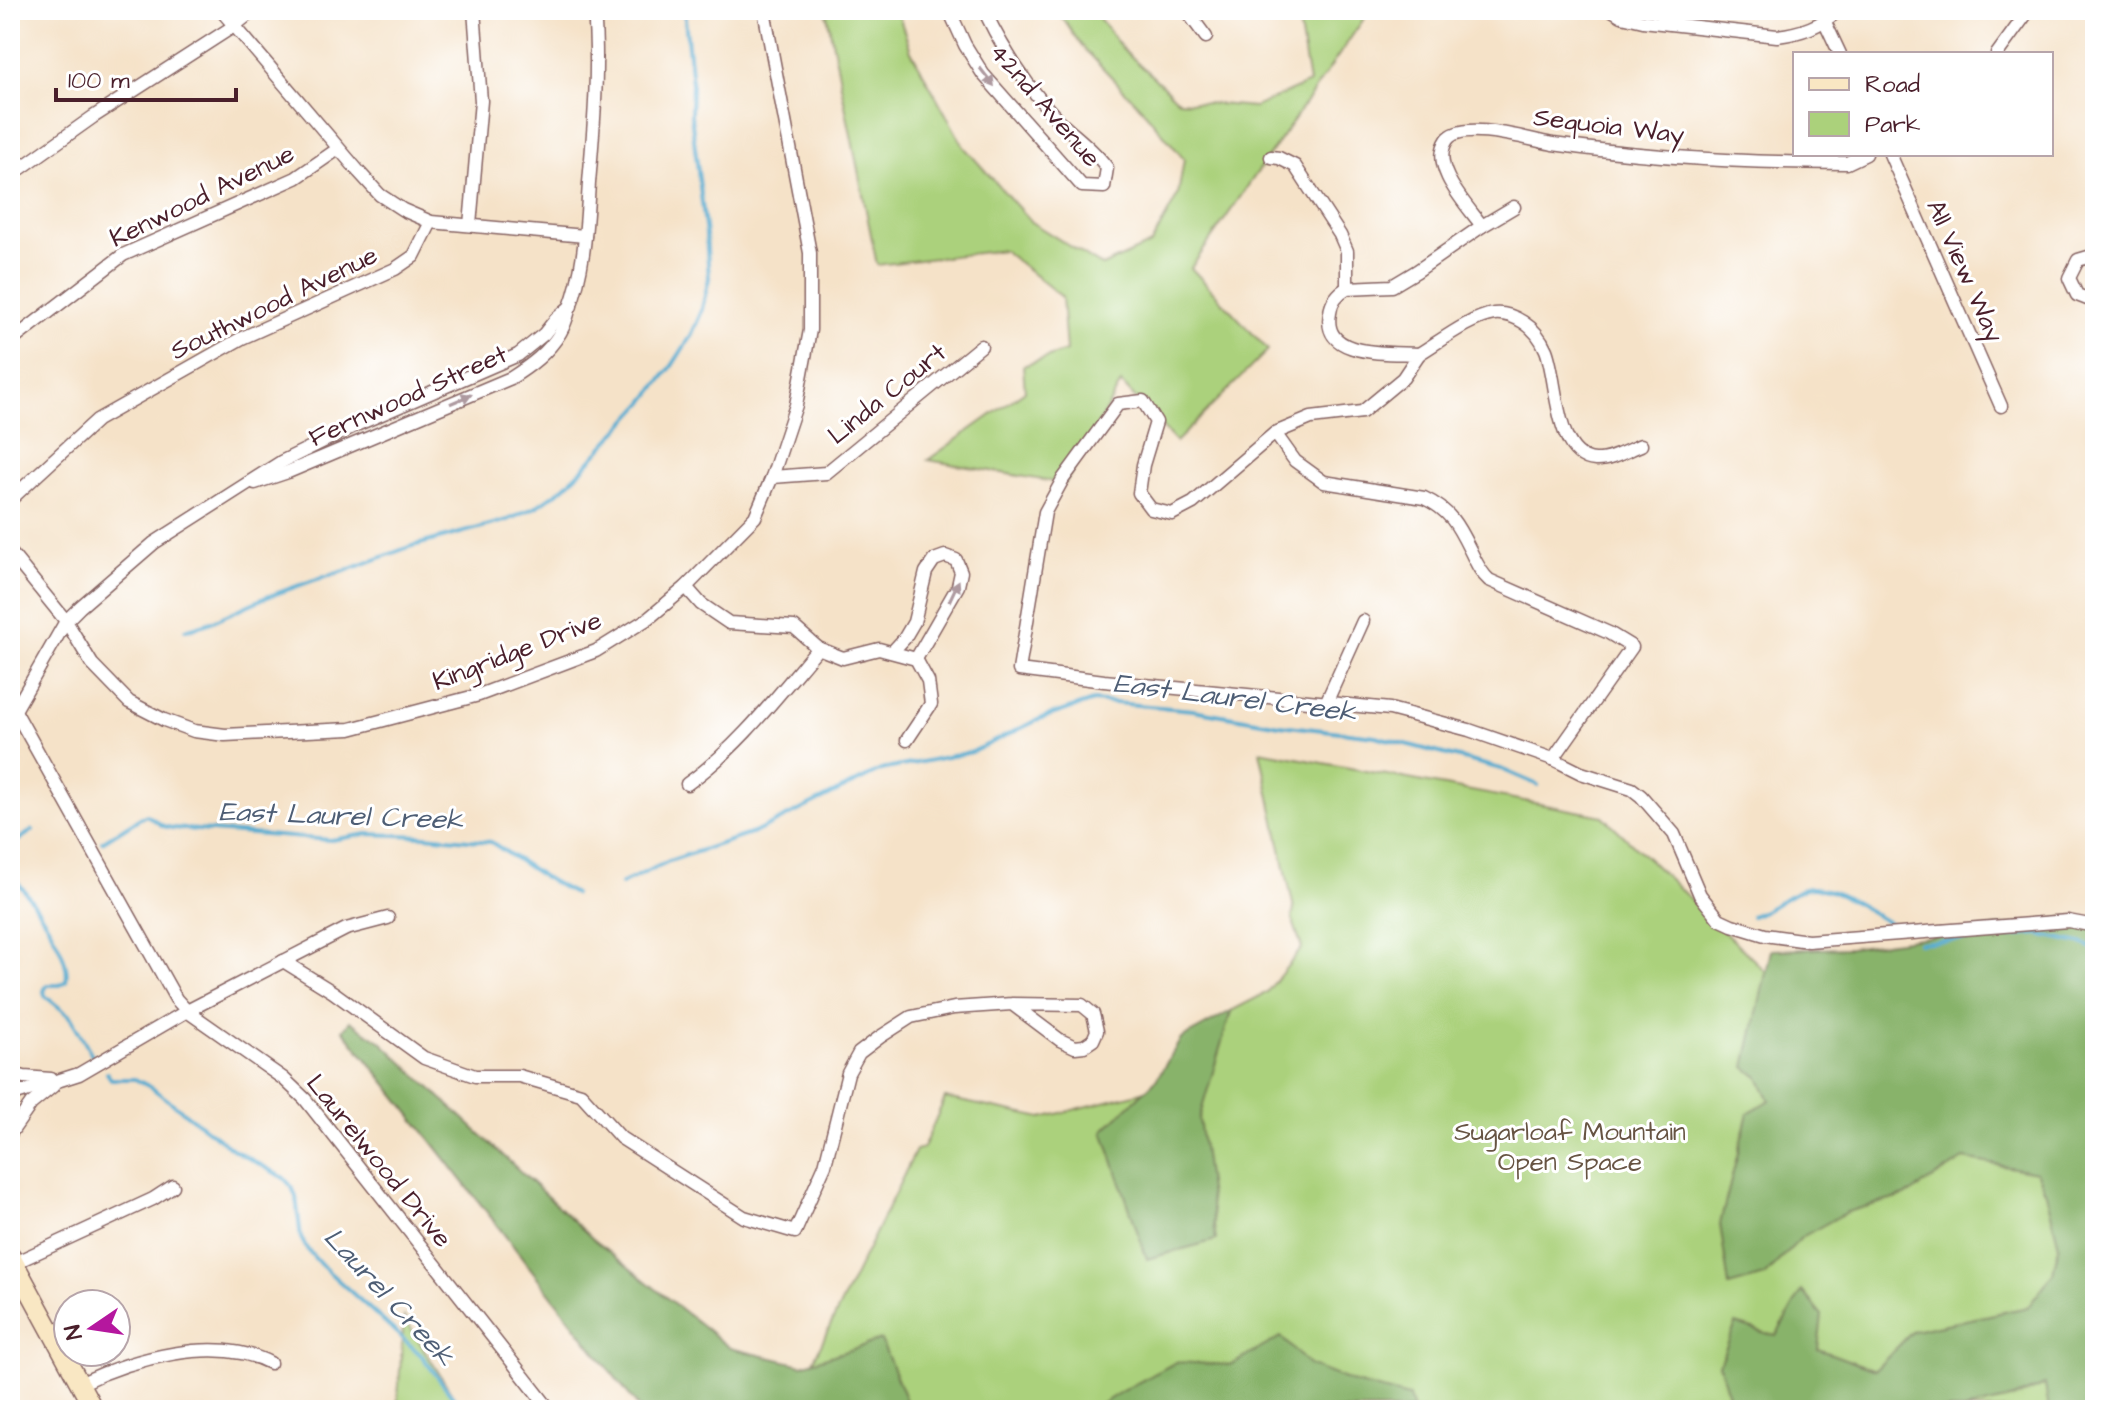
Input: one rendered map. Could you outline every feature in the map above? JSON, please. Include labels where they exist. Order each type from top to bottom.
[{"type":"main road","points":[[11,1261],[80,1384],[90,1408]]},
{"type":"street","points":[[221,10],[338,149],[380,195],[403,210],[431,222],[585,236]]},
{"type":"street","points":[[10,176],[254,10]]},
{"type":"street","points":[[470,225],[481,101],[474,10]]},
{"type":"street","name":"Fernwood Street","points":[[12,715],[66,621],[154,543],[281,462],[343,431],[518,355],[571,306],[581,273],[596,102],[594,10]]},
{"type":"street","name":"Kingridge Drive","points":[[10,552],[66,621],[92,664],[129,702],[194,731],[225,735],[350,729],[479,695],[596,651],[649,618],[686,587],[755,517],[796,405],[810,330],[810,253],[764,10]]},
{"type":"street","name":"42nd Avenue","points":[[949,10],[983,74],[1082,186],[1104,187],[1107,168],[1035,93],[997,37],[984,10]]},
{"type":"street","points":[[1186,10],[1206,37]]},
{"type":"street","points":[[1612,10],[1643,21],[1777,36],[1799,33],[1825,22],[1839,10]]},
{"type":"street","points":[[1998,52],[2029,10]]},
{"type":"street","points":[[1825,22],[1839,52]]},
{"type":"street","name":"Sequoia Way","points":[[1482,226],[1446,176],[1442,161],[1444,144],[1449,136],[1464,131],[1708,161],[1847,163],[1862,156]]},
{"type":"street","name":"Kenwood Avenue","points":[[10,342],[123,255],[296,178],[338,149]]},
{"type":"street","name":"All View Way","points":[[1891,156],[2001,406]]},
{"type":"street","points":[[1271,157],[1295,166],[1340,235],[1347,251],[1347,288]]},
{"type":"street","points":[[1419,354],[1360,350],[1338,341],[1330,325],[1329,314],[1334,301],[1347,288],[1392,286],[1514,207]]},
{"type":"street","name":"Southwood Avenue","points":[[10,500],[97,420],[242,338],[395,269],[414,256],[431,222]]},
{"type":"street","points":[[2095,255],[2078,260],[2069,278],[2077,295],[2095,302]]},
{"type":"street","points":[[1641,445],[1596,460],[1579,455],[1571,448],[1563,428],[1546,350],[1535,331],[1505,314],[1485,316],[1419,354],[1403,378],[1362,412],[1311,418],[1275,433],[1193,503],[1172,514],[1151,509],[1139,493],[1143,465],[1156,422],[1143,401],[1118,404],[1063,479],[1045,512],[1019,670],[1390,709],[1469,730],[1553,759],[1581,773],[1632,789],[1641,796],[1674,834],[1700,895],[1719,919],[1765,935],[1808,941],[2068,921],[2095,926]]},
{"type":"street","name":"Linda Court","points":[[772,477],[826,473],[981,346]]},
{"type":"street","points":[[1275,433],[1295,461],[1324,482],[1424,498],[1438,504],[1451,518],[1480,571],[1489,580],[1595,626],[1632,647],[1553,759]]},
{"type":"street","points":[[892,652],[914,622],[926,572],[934,560],[945,556],[956,560],[961,572],[958,586],[916,659]]},
{"type":"street","points":[[686,587],[701,604],[729,623],[794,627],[818,648],[843,658],[879,649],[916,659],[928,681],[931,704],[907,740]]},
{"type":"street","points":[[1326,703],[1363,621]]},
{"type":"street","points":[[687,784],[709,768],[760,716],[818,648]]},
{"type":"street","name":"Laurelwood Drive","points":[[12,715],[176,999],[187,1011],[284,1079],[305,1099],[550,1410]]},
{"type":"street","points":[[10,1096],[79,1074],[187,1011],[346,929],[388,918]]},
{"type":"street","points":[[283,961],[333,992],[424,1058],[475,1076],[519,1076],[581,1094],[621,1138],[744,1217],[795,1232],[825,1165],[848,1073],[859,1053],[911,1017],[954,1008],[1012,1004],[1082,1005],[1093,1014],[1097,1031],[1093,1040],[1075,1047],[1060,1040],[1012,1004]]},
{"type":"street","points":[[10,1073],[36,1078],[66,1078]]},
{"type":"street","points":[[10,1134],[41,1094],[66,1078]]},
{"type":"street","points":[[11,1261],[153,1199],[173,1186]]},
{"type":"street","points":[[80,1384],[149,1359],[204,1351],[240,1352],[256,1355],[270,1363]]},
{"type":"green space","points":[[826,10],[897,10],[911,51],[964,147],[1031,222],[1102,266],[1151,244],[1178,195],[1184,159],[1143,110],[1081,45],[1057,10],[1093,10],[1121,47],[1179,101],[1255,107],[1309,83],[1297,10],[1370,10],[1191,268],[1268,350],[1176,442],[1121,383],[1065,484],[928,460],[1025,391],[1023,366],[1066,351],[1062,297],[1003,250],[877,265]]},
{"type":"green space","name":"Sugarloaf Mountain Open Space","points":[[1260,751],[1603,816],[1797,1001],[2095,1026],[2095,1410],[789,1410],[916,1150],[923,1148],[945,1098],[1042,1118],[1212,1074],[1231,1011],[1266,993],[1302,948],[1292,918],[1294,909]]},
{"type":"green space","points":[[2068,917],[2095,922],[2095,1410],[2049,1410],[2045,1385],[2014,1398],[1964,1410],[1740,1410],[1731,1405],[1719,1364],[1736,1324],[1776,1336],[1802,1291],[1822,1315],[1818,1349],[1875,1370],[1913,1331],[2028,1307],[2053,1273],[2059,1246],[2046,1193],[2036,1172],[1964,1159],[1905,1196],[1847,1212],[1802,1237],[1764,1276],[1729,1286],[1720,1224],[1748,1113],[1770,1100],[1759,1078],[1745,1067],[1771,950],[1850,948]]},
{"type":"green space","points":[[1231,1011],[1199,1119],[1216,1240],[1147,1259],[1103,1131],[1156,1080],[1181,1039]]},
{"type":"green space","points":[[350,1021],[380,1041],[593,1239],[730,1348],[802,1365],[881,1340],[910,1410],[641,1410],[343,1030]]},
{"type":"green space","points":[[404,1317],[462,1410],[397,1410]]},
{"type":"green space","points":[[1281,1337],[1309,1365],[1355,1383],[1409,1397],[1413,1410],[1092,1410],[1176,1362],[1231,1365]]},
{"type":"waterway","points":[[185,630],[314,580],[409,547],[508,520],[536,507],[577,475],[645,401],[691,336],[701,313],[709,278],[691,115],[692,83],[684,10]]},
{"type":"waterway","name":"East Laurel Creek","points":[[621,884],[669,861],[756,832],[881,770],[972,752],[1042,718],[1093,701],[1193,710],[1280,725],[1375,736],[1501,769],[1538,785]]},
{"type":"waterway","name":"East Laurel Creek","points":[[102,842],[147,815],[172,828],[331,840],[367,834],[491,842],[574,894]]},
{"type":"waterway","name":"East Laurel Creek","points":[[10,846],[33,830]]},
{"type":"waterway","name":"Laurel Creek","points":[[10,873],[47,925],[63,956],[66,981],[60,985],[47,985],[45,996],[70,1016],[92,1055]]},
{"type":"waterway","name":"East Laurel Creek","points":[[1751,916],[1801,890],[1812,888],[1836,893],[1892,925]]},
{"type":"waterway","name":"East Laurel Creek","points":[[1918,943],[2038,934],[2095,949]]},
{"type":"waterway","name":"Laurel Creek","points":[[107,1073],[111,1079],[135,1079],[152,1088],[234,1150],[284,1178],[296,1197],[301,1238],[307,1249],[421,1355],[463,1410]]}]
